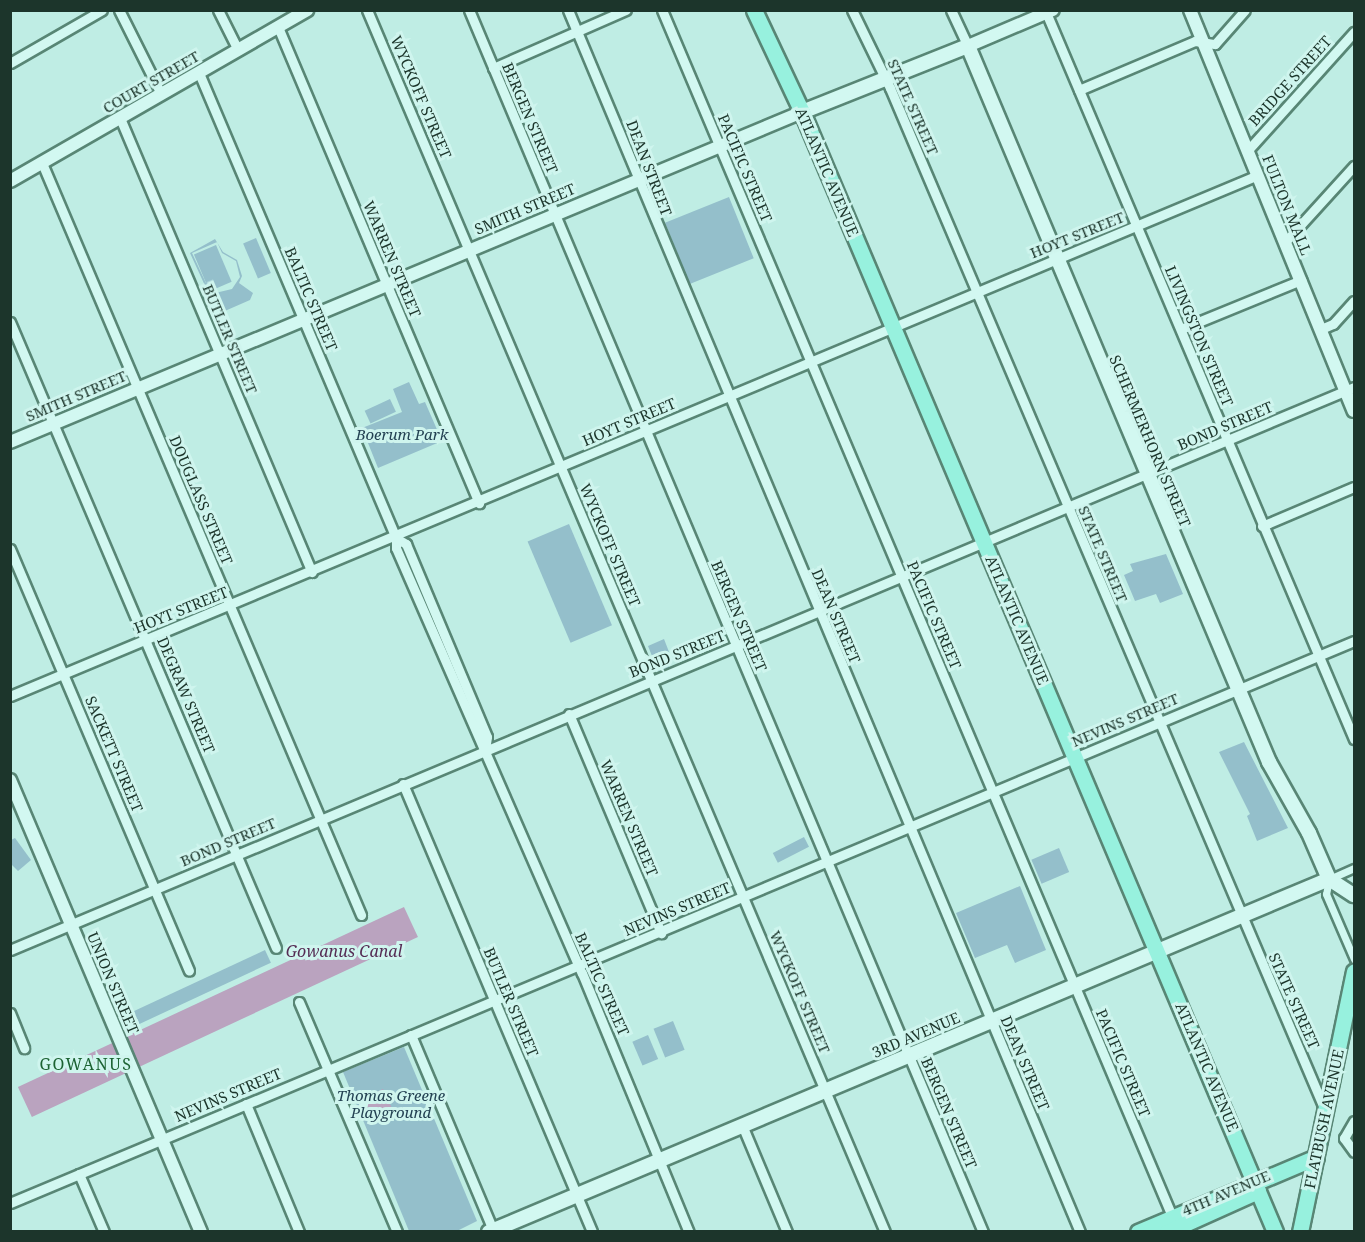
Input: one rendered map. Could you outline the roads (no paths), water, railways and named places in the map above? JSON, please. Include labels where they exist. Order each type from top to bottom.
[{"type":"main road","name":"ATLANTIC AVENUE","points":[[754,10],[802,112],[1275,1232]]},
{"type":"main road","name":"SMITH STREET","points":[[802,112],[968,46]]},
{"type":"main road","name":"SCHERMERHORN STREET","points":[[968,46],[1055,260],[1269,762],[1309,833],[1329,879]]},
{"type":"main road","points":[[1329,879],[1354,895]]},
{"type":"main road","name":"3RD AVENUE","points":[[492,1231],[1329,879]]},
{"type":"main road","name":"FLATBUSH AVENUE","points":[[1300,1232],[1354,972]]},
{"type":"main road","name":"4TH AVENUE","points":[[1138,1232],[1174,1227],[1316,1157]]},
{"type":"street","points":[[10,63],[102,10]]},
{"type":"street","points":[[119,10],[161,94]]},
{"type":"street","points":[[218,10],[238,50]]},
{"type":"street","name":"COURT STREET","points":[[10,180],[307,10]]},
{"type":"street","name":"WYCKOFF STREET","points":[[368,10],[885,1232]]},
{"type":"street","name":"BERGEN STREET","points":[[469,10],[983,1232]]},
{"type":"street","name":"DEAN STREET","points":[[568,10],[727,397],[1080,1232]]},
{"type":"street","points":[[493,68],[626,10]]},
{"type":"street","name":"PACIFIC STREET","points":[[662,10],[1174,1227]]},
{"type":"street","name":"STATE STREET","points":[[852,10],[886,79],[1240,917],[1325,1110]]},
{"type":"street","name":"SCHERMERHORN STREET","points":[[951,10],[968,46]]},
{"type":"street","name":"FULTON MALL","points":[[1190,10],[1321,329],[1350,389],[1354,411]]},
{"type":"street","points":[[1079,90],[1195,41],[1215,44],[1245,10]]},
{"type":"street","name":"SMITH STREET","points":[[968,46],[1048,11]]},
{"type":"street","name":"LIVINGSTON STREET","points":[[1048,11],[1262,526],[1354,739]]},
{"type":"street","name":"WARREN STREET","points":[[278,27],[479,503]]},
{"type":"street","name":"BRIDGE STREET","points":[[1248,150],[1354,32]]},
{"type":"street","name":"BALTIC STREET","points":[[199,73],[396,538],[396,548],[578,966],[689,1232]]},
{"type":"street","name":"SMITH STREET","points":[[10,442],[802,112]]},
{"type":"street","name":"BUTLER STREET","points":[[120,118],[312,572]]},
{"type":"street","name":"DOUGLASS STREET","points":[[42,163],[361,915]]},
{"type":"street","points":[[1285,242],[1354,166]]},
{"type":"street","name":"HOYT STREET","points":[[10,696],[396,538],[1258,175]]},
{"type":"street","points":[[1181,329],[1301,280]]},
{"type":"street","points":[[1321,329],[1333,324],[1354,301]]},
{"type":"street","name":"DEGRAW STREET","points":[[10,322],[147,639],[276,948]]},
{"type":"street","name":"BOND STREET","points":[[10,950],[485,749],[735,647],[1350,389]]},
{"type":"street","points":[[1262,526],[1354,487]]},
{"type":"street","name":"SACKETT STREET","points":[[10,549],[189,971]]},
{"type":"street","name":"NEVINS STREET","points":[[10,1203],[494,1000],[661,933],[1354,641]]},
{"type":"street","name":"WARREN STREET","points":[[569,714],[661,933]]},
{"type":"street","name":"UNION STREET","points":[[10,780],[201,1232]]},
{"type":"street","name":"BUTLER STREET","points":[[403,784],[592,1232]]},
{"type":"street","name":"3RD AVENUE","points":[[1329,879],[1354,868]]},
{"type":"street","points":[[1329,879],[1326,894],[1354,959]]},
{"type":"street","points":[[299,1002],[397,1232]]},
{"type":"street","points":[[10,1013],[24,1048]]},
{"type":"street","points":[[411,1035],[492,1231]]},
{"type":"street","points":[[246,1104],[299,1232]]},
{"type":"street","points":[[1354,1121],[1344,1142],[1354,1152]]},
{"type":"street","points":[[742,1125],[787,1232]]},
{"type":"street","points":[[79,1174],[104,1232]]},
{"type":"water","name":"Gowanus Canal","points":[[404,907],[418,937],[32,1117],[18,1087]]},
{"type":"water","points":[[383,1089],[392,1108],[368,1119],[359,1100]]},
{"type":"district","name":"GOWANUS","points":[[86,1064]]},
{"type":"park label","name":"Boerum Park","points":[[402,435]]},
{"type":"park label","name":"Thomas Greene Playground","points":[[391,1104]]}]
